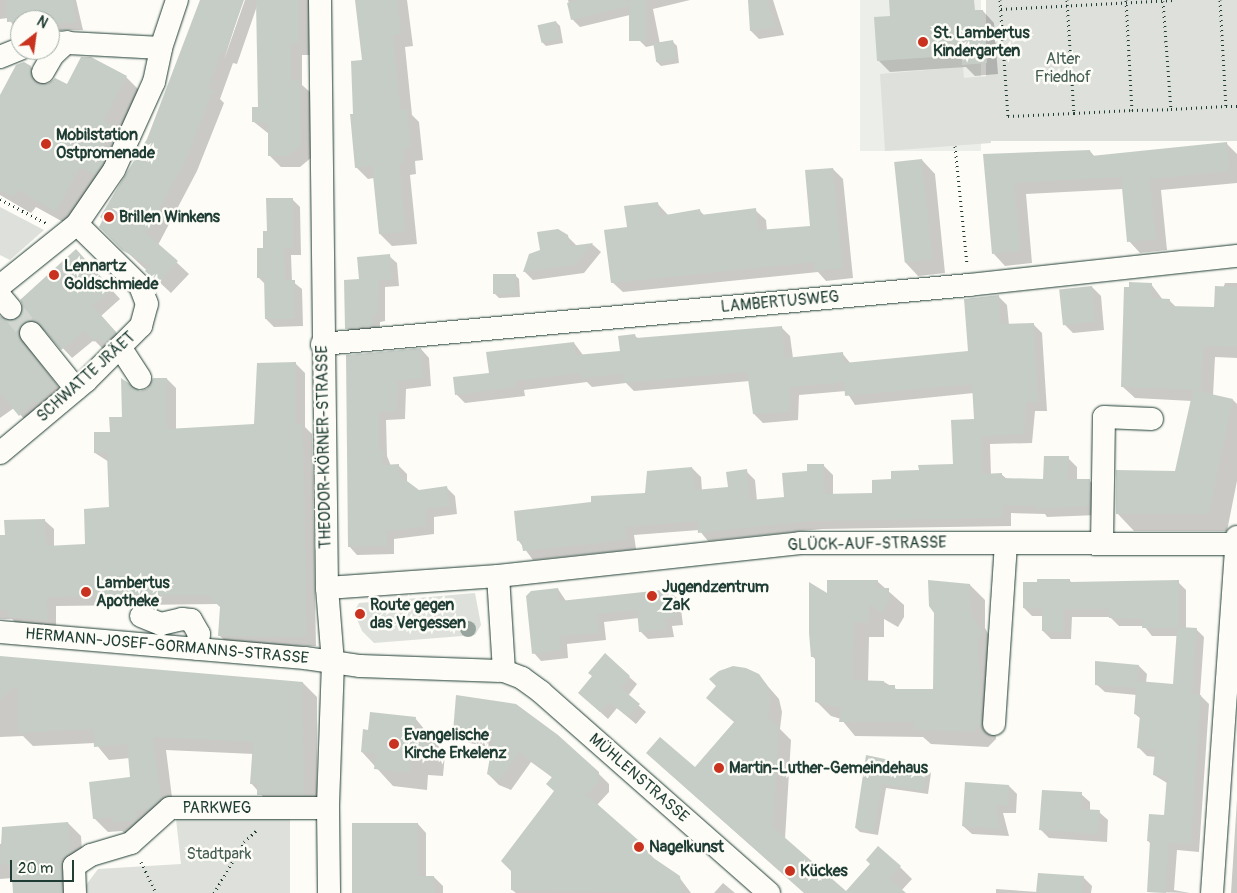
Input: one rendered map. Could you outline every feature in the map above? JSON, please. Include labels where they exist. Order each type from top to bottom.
[{"type":"street","points":[[0,286],[71,229],[114,170],[154,82],[161,48],[177,0]]},
{"type":"street","name":"THEODOR-KÖRNER-STRASSE","points":[[320,0],[322,344],[327,588],[334,662],[328,808],[329,893]]},
{"type":"street","points":[[60,42],[161,48]]},
{"type":"street","points":[[43,72],[50,60]]},
{"type":"street","name":"SCHWATTE JRÄET","points":[[0,453],[76,389],[141,326],[147,304],[140,286],[71,229]]},
{"type":"street","name":"LAMBERTUSWEG","points":[[322,344],[969,285],[1237,256]]},
{"type":"street","points":[[31,333],[76,389]]},
{"type":"street","points":[[120,347],[140,378]]},
{"type":"street","points":[[1102,544],[1104,417],[1152,419]]},
{"type":"street","points":[[1212,893],[1237,542]]},
{"type":"street","name":"GLÜCK-AUF-STRASSE","points":[[327,588],[498,576],[800,543],[1102,544],[1237,542]]},
{"type":"street","points":[[994,724],[1006,544]]},
{"type":"street","points":[[498,576],[504,671]]},
{"type":"street","points":[[141,616],[161,624],[182,619],[191,620],[198,634],[197,650]]},
{"type":"street","name":"HERMANN-JOSEF-GORMANNS-STRASSE","points":[[0,632],[334,662],[360,666],[504,671]]},
{"type":"street","name":"MÜHLENSTRASSE","points":[[504,671],[522,678],[541,692],[769,893]]},
{"type":"street","name":"PARKWEG","points":[[75,893],[74,866],[91,855],[131,843],[170,808],[328,808]]},
{"type":"path","points":[[1000,0],[1008,116],[1237,106]]},
{"type":"path","points":[[1067,0],[1074,114]]},
{"type":"path","points":[[1163,0],[1170,109]]},
{"type":"path","points":[[1001,9],[1174,0]]},
{"type":"path","points":[[1220,0],[1226,106]]},
{"type":"path","points":[[1127,1],[1132,110]]},
{"type":"path","points":[[954,146],[969,285]]},
{"type":"path","points":[[0,199],[71,229]]},
{"type":"path","points":[[214,893],[244,842],[259,829]]},
{"type":"path","points":[[131,843],[156,893]]},
{"type":"shaded area","name":"St. Lambertus Kindergarten","points":[[860,0],[981,0],[981,151],[860,151]]},
{"type":"green space","name":"Alter Friedhof","points":[[986,0],[1237,0],[1237,141],[986,141]]},
{"type":"green space","points":[[963,67],[964,78],[987,76],[991,143],[885,151],[880,74]]},
{"type":"green space","points":[[0,207],[44,230],[10,260],[0,255]]},
{"type":"green space","points":[[475,593],[481,625],[475,635],[374,643],[362,631],[354,612],[359,603]]},
{"type":"green space","name":"Stadtpark","points":[[290,818],[290,893],[87,893],[86,885],[98,869],[181,864],[176,819]]},
{"type":"building","points":[[6,0],[73,0],[76,23],[60,23],[60,10],[10,10],[10,22],[7,22]]},
{"type":"building","points":[[200,0],[244,0],[225,54],[221,52],[208,89],[213,90],[186,160],[146,233],[178,261],[159,283],[145,271],[149,266],[122,250],[99,227],[103,219],[100,217],[147,139]]},
{"type":"building","points":[[256,0],[299,0],[299,44],[291,44],[291,80],[300,80],[301,145],[288,156],[268,156],[268,123],[252,122],[252,107],[258,107]]},
{"type":"building","points":[[355,0],[398,0],[401,34],[393,35],[401,110],[407,109],[411,148],[403,149],[405,163],[399,163],[406,232],[379,234],[372,166],[355,168],[350,114],[353,114],[351,61],[362,60]]},
{"type":"building","points":[[580,0],[627,0],[628,6],[571,20],[567,3]]},
{"type":"building","points":[[629,0],[646,0],[646,41],[629,41]]},
{"type":"building","points":[[748,0],[767,0],[776,27],[750,31]]},
{"type":"building","points":[[889,0],[974,0],[975,10],[983,10],[987,63],[962,65],[962,55],[877,61],[874,17],[890,16]]},
{"type":"building","points":[[556,21],[560,39],[542,43],[537,25]]},
{"type":"building","points":[[673,40],[676,59],[656,62],[653,43]]},
{"type":"building","name":"Mobilstation Ostpromenade","points":[[81,57],[91,57],[127,76],[104,121],[113,126],[101,150],[107,154],[103,164],[95,175],[80,167],[56,212],[19,190],[13,197],[0,190],[0,95],[16,65],[24,62],[31,66],[31,78],[37,84],[49,84],[55,78],[67,84]]},
{"type":"building","points":[[1227,142],[1230,171],[1150,179],[1156,239],[1127,242],[1121,177],[1014,183],[1021,251],[992,254],[983,154],[1090,150],[1091,156]]},
{"type":"building","points":[[922,159],[933,259],[905,262],[894,162]]},
{"type":"building","points":[[833,168],[843,268],[814,271],[814,262],[611,283],[604,230],[627,227],[624,206],[658,202],[660,216],[700,209],[701,215],[756,208],[758,230],[810,226],[805,170]]},
{"type":"building","points":[[266,198],[293,198],[293,248],[284,248],[285,280],[295,280],[295,319],[265,319],[264,278],[257,278],[257,248],[263,248],[263,231],[267,231]]},
{"type":"building","points":[[558,229],[568,235],[570,246],[593,243],[575,265],[523,272],[529,254],[540,250],[537,232]]},
{"type":"building","points":[[76,249],[112,289],[93,306],[116,332],[104,344],[98,338],[94,342],[85,331],[61,350],[36,321],[22,323],[18,335],[21,341],[56,385],[38,404],[35,401],[19,416],[0,393],[0,316],[12,321],[19,318],[23,306],[20,300]]},
{"type":"building","points":[[390,254],[392,280],[379,280],[378,314],[373,315],[373,326],[345,329],[344,280],[359,279],[357,257]]},
{"type":"building","points":[[493,274],[516,274],[516,294],[493,294]]},
{"type":"building","points":[[1129,282],[1152,283],[1151,298],[1170,299],[1169,306],[1214,307],[1215,286],[1237,287],[1237,347],[1204,346],[1201,390],[1121,387],[1124,287],[1129,287]]},
{"type":"building","points":[[1092,286],[1096,322],[1063,325],[1059,289]]},
{"type":"building","points":[[999,295],[1001,324],[1034,323],[1038,402],[1026,403],[1024,434],[982,436],[982,474],[1002,473],[1002,478],[1043,479],[1044,456],[1069,456],[1068,479],[1090,479],[1089,506],[1037,509],[1037,506],[1003,505],[1003,518],[812,521],[698,533],[697,521],[626,527],[627,540],[523,551],[521,540],[517,541],[514,511],[591,502],[591,496],[645,493],[647,471],[692,467],[695,490],[728,487],[726,472],[747,469],[750,500],[784,497],[782,473],[807,471],[807,464],[824,464],[825,494],[872,493],[872,480],[891,479],[891,471],[919,470],[918,465],[953,464],[951,420],[974,419],[972,384],[845,396],[844,382],[790,387],[790,412],[753,414],[747,372],[624,383],[622,374],[581,378],[581,373],[516,381],[516,387],[455,395],[453,377],[489,373],[486,352],[574,342],[576,355],[620,351],[618,336],[635,334],[636,338],[782,326],[785,358],[843,352],[844,363],[968,351],[964,299]]},
{"type":"building","points":[[421,348],[423,378],[398,381],[397,411],[379,412],[379,450],[383,450],[383,465],[399,464],[399,475],[419,490],[447,486],[450,506],[426,509],[427,526],[387,531],[387,546],[348,547],[346,355]]},
{"type":"building","points":[[296,362],[296,424],[303,424],[307,637],[218,636],[220,607],[207,595],[47,597],[48,620],[8,617],[8,610],[0,610],[0,535],[5,535],[4,520],[45,519],[46,546],[85,544],[84,509],[109,507],[107,453],[94,453],[94,432],[110,432],[109,417],[122,417],[121,378],[140,391],[147,389],[153,378],[167,378],[167,429],[254,424],[257,363]]},
{"type":"building","points":[[1193,390],[1233,399],[1209,514],[1116,514],[1116,470],[1175,471]]},
{"type":"building","points":[[1037,579],[1070,579],[1070,582],[1179,580],[1179,627],[1197,628],[1192,694],[1201,695],[1191,844],[1169,843],[1166,893],[1147,892],[1150,841],[1147,841],[1149,814],[1164,815],[1167,777],[1153,775],[1155,750],[1137,748],[1140,715],[1134,714],[1136,688],[1095,685],[1095,661],[1139,665],[1138,681],[1173,684],[1177,628],[1142,628],[1143,619],[1109,618],[1109,609],[1064,609],[1064,632],[1042,631],[1042,609],[1023,608],[1023,582],[1037,582]]},
{"type":"building","points":[[827,580],[878,580],[877,588],[889,588],[889,601],[882,613],[869,605],[869,623],[854,622],[853,680],[884,681],[884,685],[895,685],[895,689],[933,689],[934,613],[929,606],[928,580],[970,584],[971,612],[983,633],[978,643],[981,724],[973,732],[914,730],[914,722],[839,722],[841,708],[815,702],[815,657],[811,657],[809,633],[809,582],[827,593]]},
{"type":"building","points":[[558,588],[560,601],[662,590],[662,593],[672,592],[676,617],[665,618],[666,629],[639,632],[637,610],[597,614],[599,633],[560,636],[561,650],[532,654],[526,596],[531,591]]},
{"type":"building","points":[[605,653],[630,676],[621,688],[640,704],[628,717],[609,702],[600,712],[578,693],[592,676],[588,673]]},
{"type":"building","points":[[0,656],[303,682],[304,795],[257,795],[257,784],[250,784],[253,742],[153,737],[161,799],[149,809],[136,811],[137,820],[113,823],[112,817],[93,819],[89,782],[130,777],[127,744],[94,747],[93,729],[18,733],[17,685],[0,700]]},
{"type":"building","points":[[733,666],[746,668],[759,674],[767,685],[771,699],[768,718],[779,727],[773,832],[775,829],[846,891],[870,864],[866,860],[878,846],[901,866],[890,879],[906,893],[805,893],[646,753],[660,737],[695,767],[734,722],[706,698],[716,686],[709,679],[719,671]]},
{"type":"building","points":[[456,695],[516,704],[558,735],[599,772],[599,781],[587,795],[646,847],[646,851],[652,857],[680,876],[682,893],[511,890],[511,871],[501,861],[554,791],[546,784],[552,777],[520,752],[500,780],[487,774],[493,740],[479,738],[479,735],[453,732]]},
{"type":"building","name":"Evangelische Kirche Erkelenz","points":[[370,712],[416,717],[414,734],[428,736],[425,759],[411,758],[410,773],[374,769],[376,754],[361,752],[363,729],[368,730]]},
{"type":"building","points":[[866,755],[928,768],[924,791],[882,784],[874,832],[855,828]]},
{"type":"building","points":[[965,782],[1009,785],[1008,806],[996,805],[1001,829],[962,826]]},
{"type":"building","points":[[1042,790],[1082,792],[1081,809],[1100,810],[1098,834],[1039,830]]},
{"type":"building","points":[[68,822],[71,852],[59,860],[62,893],[13,893],[11,864],[0,865],[2,827]]},
{"type":"building","points":[[352,823],[418,823],[418,876],[434,876],[435,893],[352,893]]},
{"type":"building","points":[[1038,873],[1084,876],[1083,893],[1036,893]]},
{"type":"tunnel","points":[[10,308],[31,333]]},
{"type":"place","name":"St. Lambertus Kindergarten","points":[[923,42]]},
{"type":"place","name":"Mobilstation Ostpromenade","points":[[46,144]]},
{"type":"place","name":"Brillen Winkens","points":[[109,217]]},
{"type":"place","name":"Lennartz Goldschmiede","points":[[54,275]]},
{"type":"place","name":"Lambertus Apotheke","points":[[86,592]]},
{"type":"place","name":"Jugendzentrum ZaK","points":[[652,596]]},
{"type":"place","name":"Route gegen das Vergessen","points":[[360,614]]},
{"type":"place","name":"Evangelische Kirche Erkelenz","points":[[394,744]]},
{"type":"place","name":"Martin-Luther-Gemeindehaus","points":[[719,768]]},
{"type":"place","name":"Nagelkunst","points":[[639,847]]},
{"type":"place","name":"Kückes","points":[[790,871]]}]
